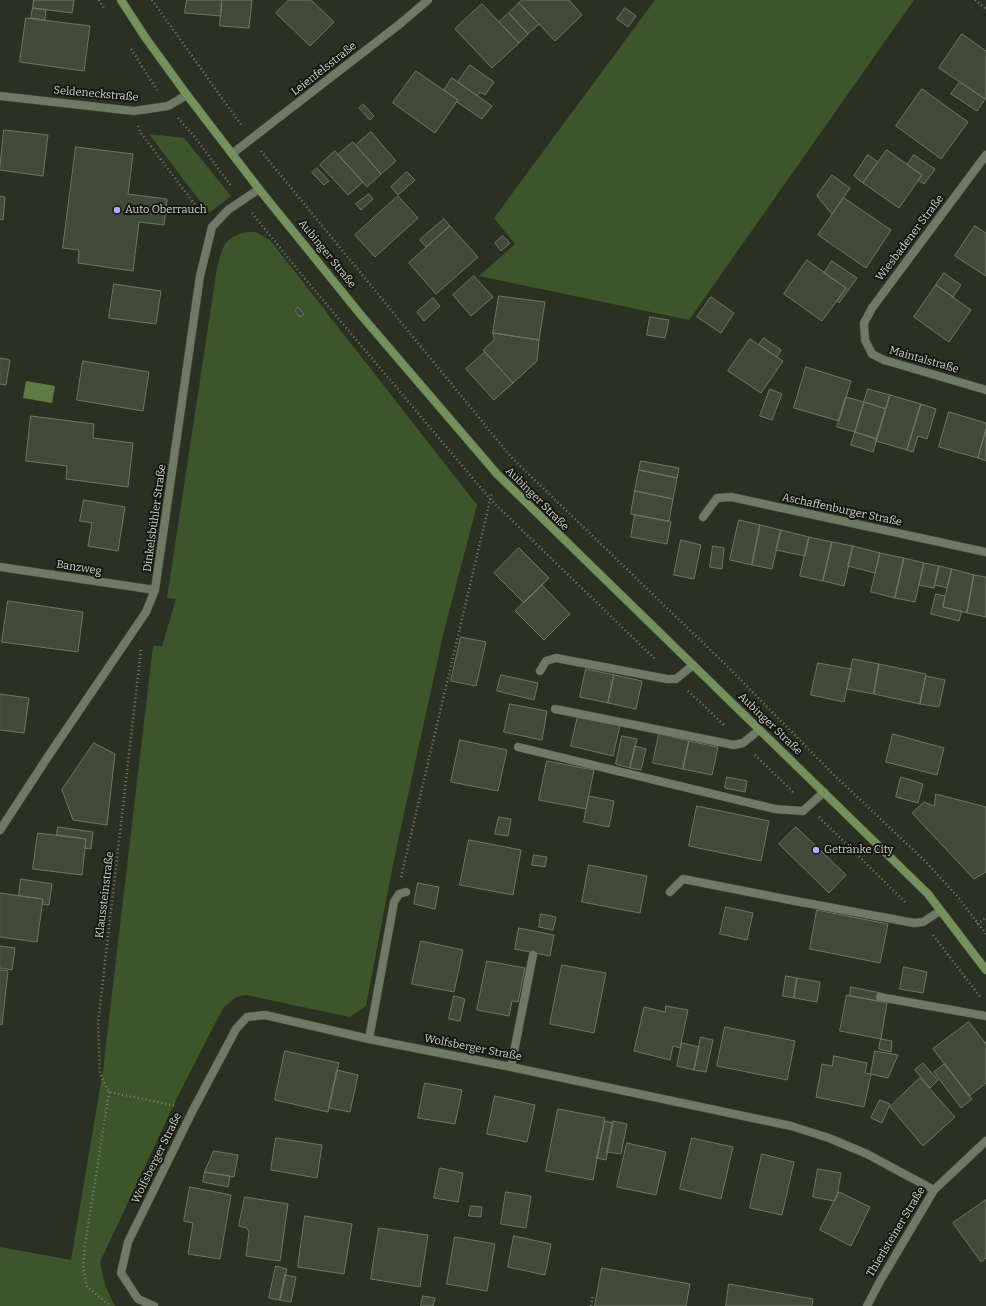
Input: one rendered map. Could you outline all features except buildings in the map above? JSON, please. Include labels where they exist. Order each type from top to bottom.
[{"type":"main road","name":"Aubinger Straße","points":[[121,0],[186,95],[260,189],[360,314],[497,474],[928,894],[986,970]]},
{"type":"street","name":"Leienfelsstraße","points":[[233,153],[395,28],[428,0]]},
{"type":"street","name":"Seldeneckstraße","points":[[0,96],[134,111],[168,106],[186,95]]},
{"type":"street","name":"Wiesbadener Straße","points":[[865,340],[864,323],[872,308],[986,155]]},
{"type":"street","name":"Dinkelsbühler Straße","points":[[0,830],[146,612],[155,590],[200,276],[212,227],[228,210],[260,189]]},
{"type":"street","name":"Maintalstraße","points":[[865,340],[872,354],[884,360],[986,390]]},
{"type":"street","name":"Aschaffenburger Straße","points":[[703,517],[717,498],[731,497],[986,552]]},
{"type":"street","name":"Banzweg","points":[[0,567],[155,590]]},
{"type":"street","points":[[540,670],[546,661],[556,658],[653,677],[676,679],[693,665]]},
{"type":"street","points":[[555,709],[734,745],[743,743],[759,730]]},
{"type":"street","points":[[518,747],[775,809],[803,811],[824,792]]},
{"type":"street","points":[[670,892],[683,878],[914,923],[923,922],[940,911]]},
{"type":"street","points":[[368,1039],[394,902],[399,894],[406,892]]},
{"type":"street","points":[[511,1067],[533,955]]},
{"type":"street","points":[[880,997],[986,1016]]},
{"type":"street","name":"Wolfsberger Straße","points":[[154,1306],[138,1300],[121,1273],[128,1242],[193,1110],[236,1029],[247,1017],[265,1015],[368,1039],[511,1067],[791,1126],[829,1138],[866,1154],[934,1190]]},
{"type":"street","name":"Thierlsteiner Straße","points":[[867,1306],[934,1190],[986,1141]]},
{"type":"path","points":[[152,0],[251,139],[512,458],[729,668],[832,773],[926,861],[957,896],[986,934]]},
{"type":"path","points":[[975,0],[986,9]]},
{"type":"path","points":[[134,111],[140,132],[212,227]]},
{"type":"path","points":[[394,902],[497,474]]},
{"type":"path","name":"Klaussteinstraße","points":[[109,1092],[100,1074],[98,1023],[142,645]]},
{"type":"path","points":[[110,1306],[87,1287],[83,1265],[109,1092],[193,1110]]},
{"type":"path","points":[[591,1306],[593,1294]]},
{"type":"shaded area","points":[[655,0],[914,0],[689,320],[479,276],[515,244],[494,218]]},
{"type":"shaded area","points":[[149,134],[184,138],[231,196],[209,213]]},
{"type":"shaded area","points":[[256,232],[270,240],[477,505],[444,631],[393,864],[366,1006],[350,1017],[246,995],[236,997],[223,1008],[179,1094],[100,1262],[105,1285],[115,1306],[0,1306],[0,1247],[71,1260],[103,1070],[153,646],[162,646],[176,599],[167,598],[217,268],[221,254],[228,240],[238,234]]},
{"type":"shaded area","points":[[26,381],[55,386],[52,403],[23,398]]},
{"type":"place","name":"Auto Oberrauch","points":[[117,210]]},
{"type":"place","name":"Getränke City","points":[[816,850]]}]
